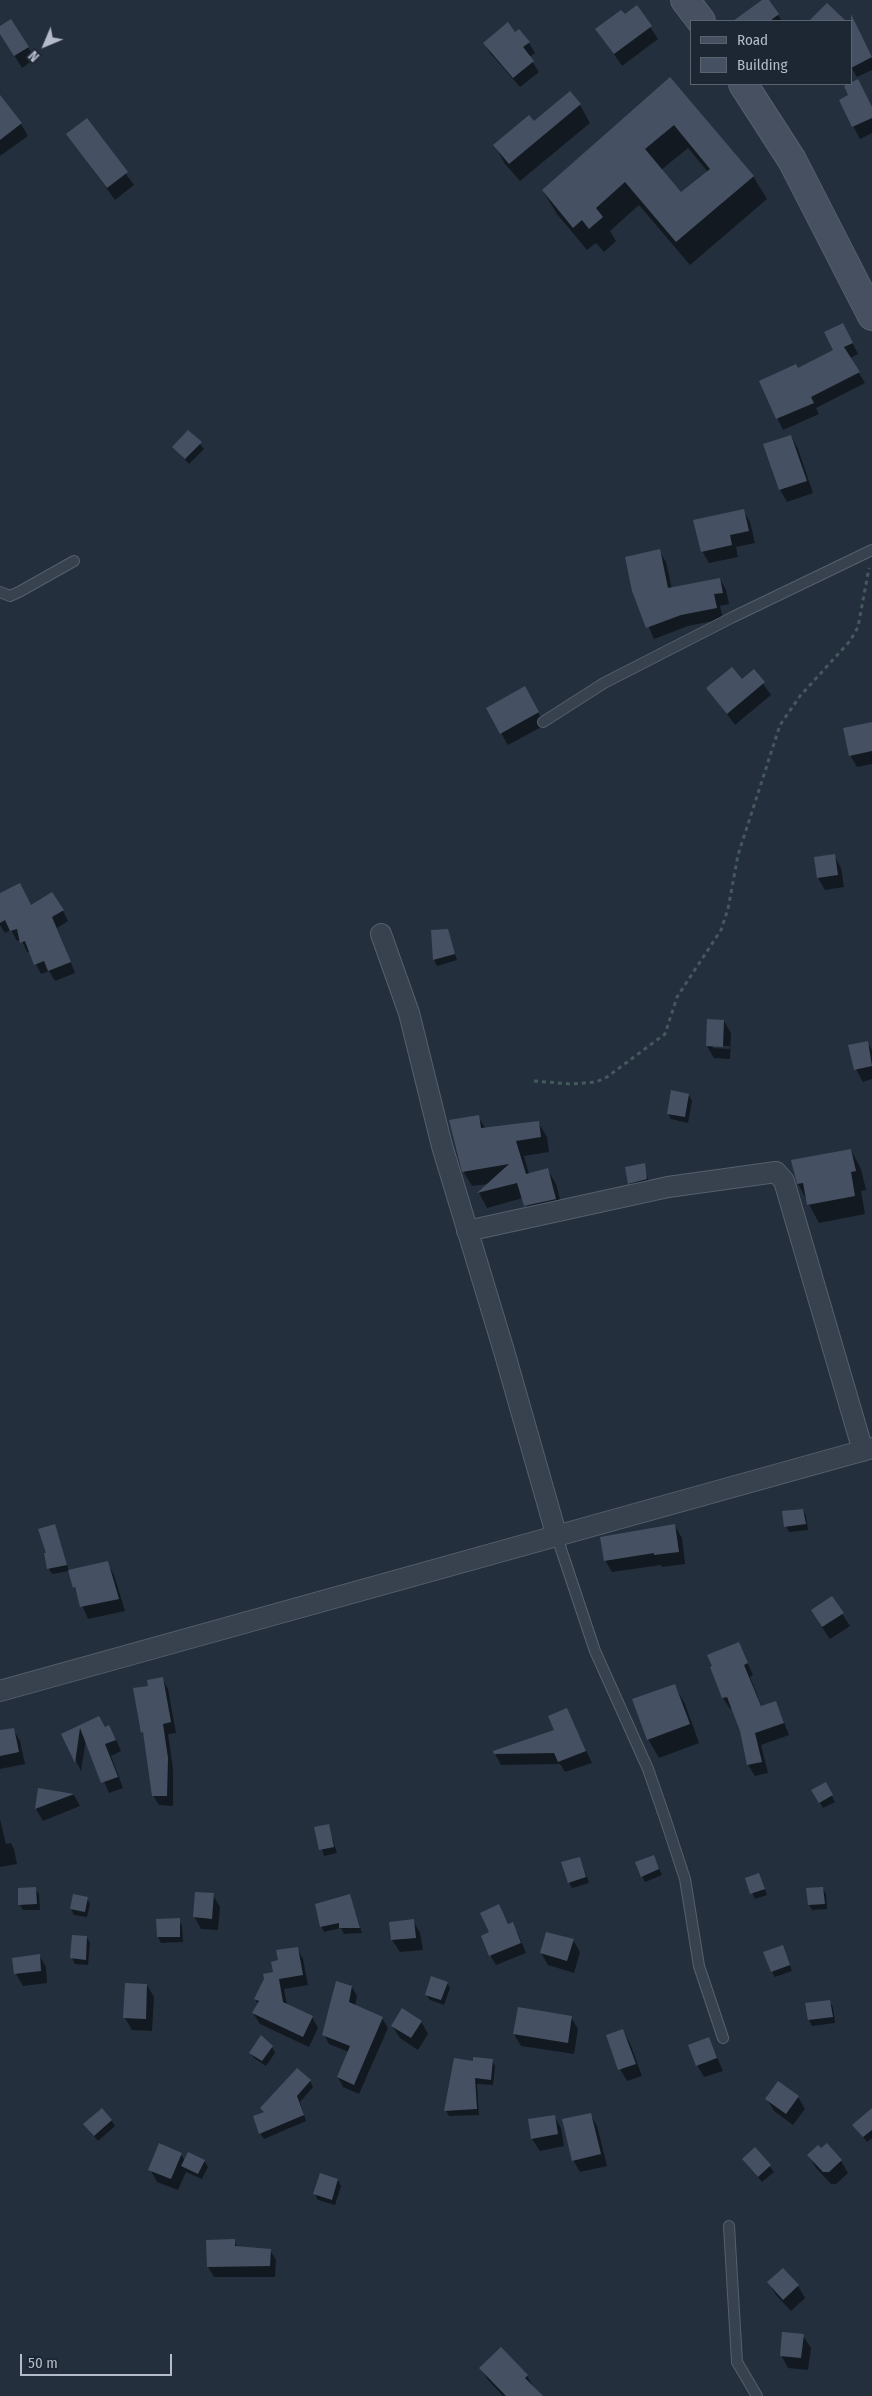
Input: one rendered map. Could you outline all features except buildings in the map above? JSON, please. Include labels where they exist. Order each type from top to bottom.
[{"type":"main road","points":[[744,85],[792,160],[872,316]]},
{"type":"street","points":[[381,934],[409,1013],[442,1146],[557,1537]]},
{"type":"street","points":[[0,1691],[867,1449],[784,1181],[776,1172],[668,1187],[467,1231]]},
{"type":"lane","points":[[543,722],[604,683],[733,617],[872,550]]},
{"type":"lane","points":[[0,592],[10,596],[74,561]]},
{"type":"lane","points":[[557,1537],[595,1651],[648,1769],[685,1878],[699,1966],[723,2038]]},
{"type":"lane","points":[[729,2226],[737,2362],[757,2396]]},
{"type":"path","points":[[534,1080],[571,1084],[596,1082],[607,1077],[666,1034],[677,997],[721,930],[728,909],[738,855],[780,725],[795,702],[850,641],[858,627],[872,550]]}]
